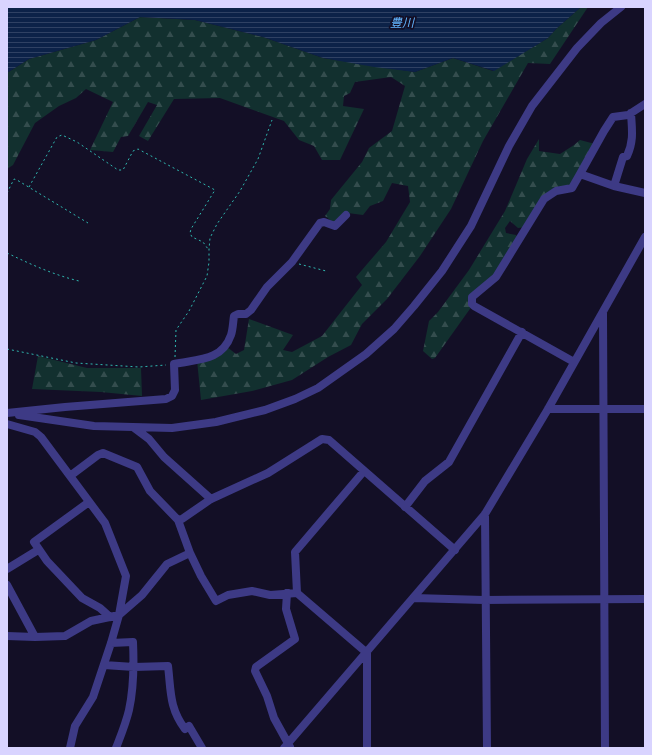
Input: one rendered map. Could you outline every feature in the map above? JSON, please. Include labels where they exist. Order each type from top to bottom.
[{"type":"street","points":[[7,413],[94,426],[172,428],[216,422],[265,410],[295,399],[318,388],[366,354],[394,329],[442,271],[471,226],[509,146],[532,106],[600,23],[621,7]]},
{"type":"street","points":[[574,362],[474,306],[471,300],[472,297],[496,277],[544,199],[556,191],[572,188],[612,119],[615,116],[631,114],[645,104]]},
{"type":"street","points":[[614,186],[622,157],[627,156],[631,147],[631,114]]},
{"type":"street","points":[[580,174],[614,186],[645,193]]},
{"type":"street","points":[[7,413],[166,399],[172,396],[175,390],[174,364],[214,356],[222,351],[232,333],[234,316],[238,314],[246,314],[251,310],[267,287],[292,262],[320,223],[324,222],[335,226],[346,215]]},
{"type":"street","points":[[287,594],[286,609],[295,639],[256,667],[256,670],[274,718],[287,747],[486,514],[548,409],[645,237]]},
{"type":"street","points":[[603,312],[605,748]]},
{"type":"street","points":[[406,507],[425,481],[449,462],[522,332]]},
{"type":"street","points":[[548,409],[645,408]]},
{"type":"street","points":[[7,424],[35,432],[41,437],[105,524],[126,576],[119,615],[104,665],[93,697],[75,726],[70,748]]},
{"type":"street","points":[[133,427],[149,439],[164,457],[211,499]]},
{"type":"street","points":[[178,520],[182,519],[211,499],[268,473],[322,439],[328,440],[455,550]]},
{"type":"street","points":[[70,476],[98,455],[103,453],[137,467],[150,491],[178,520],[190,553],[201,576],[216,600],[228,595],[252,591],[270,595],[297,593],[367,653],[367,748]]},
{"type":"street","points":[[297,593],[295,552],[364,471]]},
{"type":"street","points":[[89,502],[34,542],[38,550],[47,561],[82,598],[100,608],[110,617]]},
{"type":"street","points":[[486,514],[486,748]]},
{"type":"street","points":[[7,569],[38,550]]},
{"type":"street","points":[[7,636],[35,638],[65,636],[91,621],[119,615],[142,594],[167,564],[190,553]]},
{"type":"street","points":[[7,585],[35,638]]},
{"type":"street","points":[[414,598],[486,600],[645,598]]},
{"type":"street","points":[[111,643],[133,642],[133,690],[129,711],[116,748]]},
{"type":"street","points":[[104,665],[134,667],[168,666],[173,707],[177,719],[185,729],[189,726],[202,748]]},
{"type":"path","points":[[7,349],[76,363],[139,367],[174,364],[176,330],[189,311],[207,276],[210,238],[217,224],[240,191],[258,159],[272,120]]},
{"type":"path","points":[[29,187],[57,137],[62,135],[78,142],[118,170],[123,170],[133,151],[138,149],[215,190],[190,233],[192,237],[203,242],[209,249]]},
{"type":"path","points":[[7,193],[14,179],[17,180],[88,223]]},
{"type":"path","points":[[7,253],[48,272],[64,278],[79,281]]},
{"type":"path","points":[[292,262],[326,271]]},
{"type":"green space","points":[[581,7],[588,7],[550,64],[528,63],[483,141],[451,209],[420,256],[387,299],[362,324],[351,345],[328,357],[292,380],[252,391],[201,400],[197,360],[227,347],[236,354],[244,350],[249,319],[293,335],[283,350],[292,352],[322,336],[362,285],[356,277],[386,242],[410,202],[408,186],[392,183],[383,201],[370,206],[363,215],[348,213],[334,223],[325,216],[330,209],[331,200],[362,162],[369,148],[392,131],[405,86],[391,77],[355,82],[350,93],[344,96],[343,106],[364,109],[340,160],[322,160],[314,146],[299,140],[284,121],[220,98],[174,99],[148,141],[139,136],[157,105],[148,102],[128,136],[121,137],[113,152],[90,150],[113,102],[86,89],[76,98],[59,106],[35,123],[13,165],[7,169],[7,73],[29,59],[96,40],[140,17],[195,20],[263,37],[323,58],[415,72],[453,58],[493,71],[548,38]]},
{"type":"green space","points":[[539,139],[539,151],[560,154],[580,140],[595,144],[573,187],[557,189],[526,227],[518,228],[510,221],[505,228],[506,233],[516,235],[518,238],[494,276],[478,292],[472,306],[435,358],[432,359],[423,351],[429,321],[438,312],[469,270],[505,211],[527,159]]},
{"type":"green space","points":[[38,356],[87,368],[141,368],[142,396],[101,392],[32,389]]},
{"type":"water","name":"豊川","points":[[7,7],[581,7],[548,38],[494,71],[453,58],[415,72],[374,67],[323,58],[263,37],[195,20],[140,17],[96,40],[29,59],[7,73]]}]
